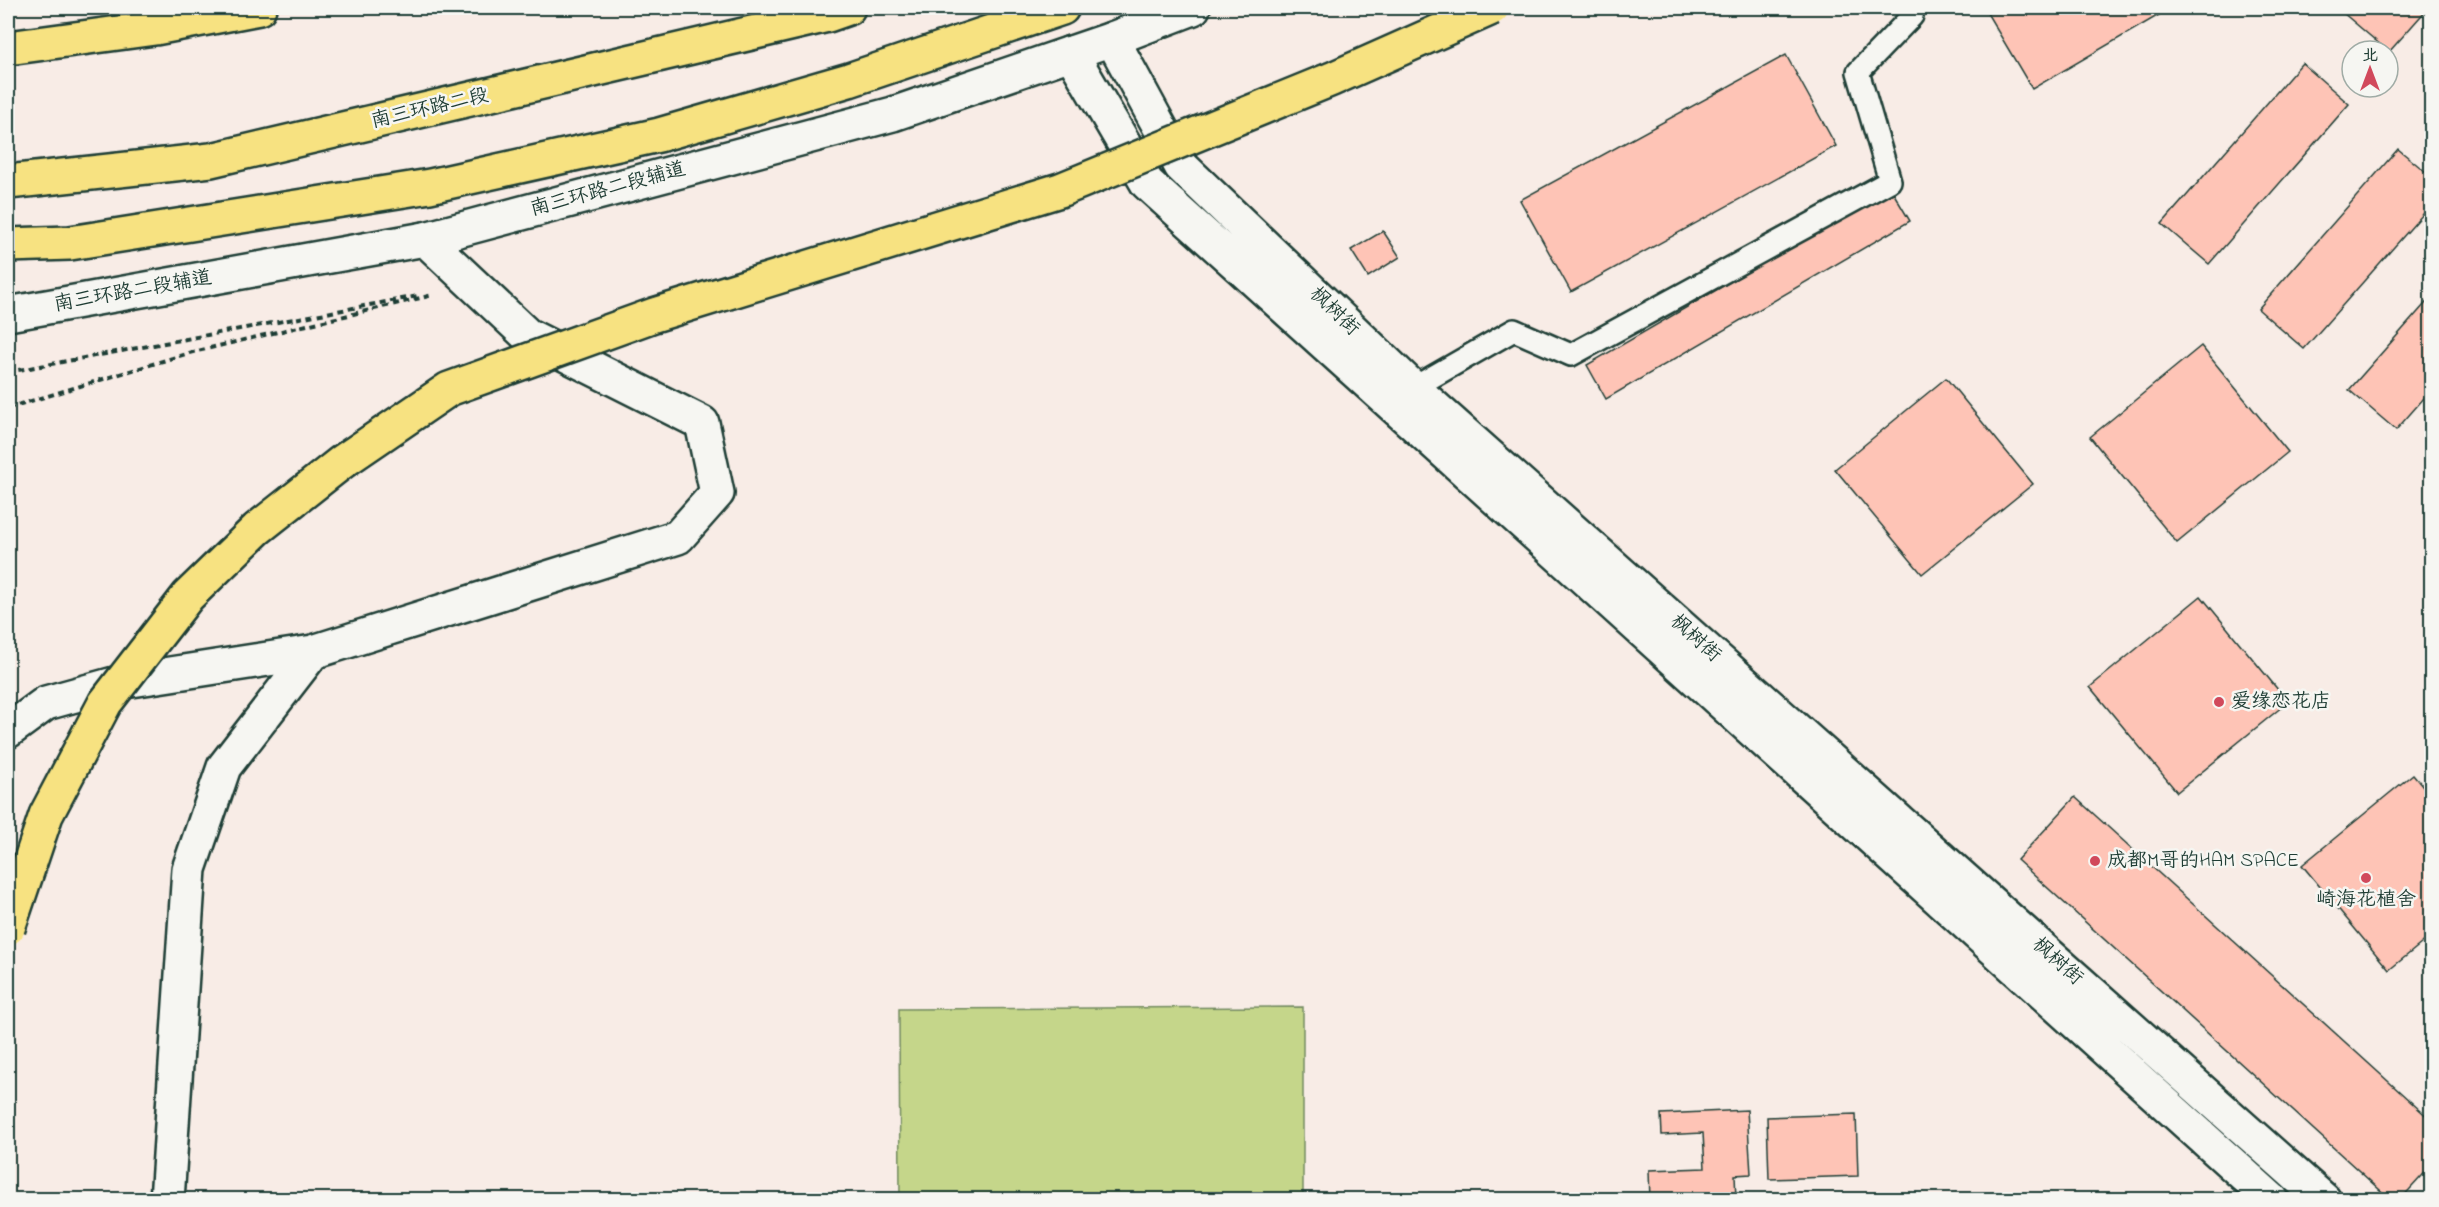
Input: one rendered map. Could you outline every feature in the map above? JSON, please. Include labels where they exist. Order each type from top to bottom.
[{"type":"highway","points":[[8,48],[155,28],[259,8]]},
{"type":"highway","name":"南三环路二段","points":[[8,182],[211,160],[828,15],[848,8]]},
{"type":"highway","points":[[8,245],[70,243],[430,186],[670,132],[849,80],[1062,8]]},
{"type":"highway","points":[[8,928],[46,815],[105,703],[188,596],[257,529],[342,462],[449,390],[654,315],[1060,190],[1332,79],[1492,8]]},
{"type":"street","name":"南三环路二段辅道","points":[[8,314],[425,239],[893,114],[1112,39],[1193,8]]},
{"type":"street","name":"枫树街","points":[[1112,39],[1181,166],[1413,388],[2324,1200]]},
{"type":"street","name":"枫树街","points":[[1071,53],[1147,183],[2272,1200]]},
{"type":"street","points":[[8,730],[46,704],[125,681],[312,652],[678,537],[717,493],[702,423],[527,335],[425,239]]},
{"type":"street","points":[[167,1200],[189,869],[224,767],[312,652]]},
{"type":"lane","points":[[1413,388],[1514,330],[1571,355],[1890,181],[1858,72],[1912,16],[1908,8]]},
{"type":"path","points":[[8,372],[474,285]]},
{"type":"path","points":[[8,408],[189,352],[474,285]]},
{"type":"green space","points":[[1303,1007],[1303,1199],[900,1199],[899,1009]]},
{"type":"building","points":[[1984,8],[2171,8],[2032,89]]},
{"type":"building","points":[[2346,8],[2428,8],[2400,40],[2374,39],[2342,12]]},
{"type":"building","points":[[1786,55],[1836,146],[1571,292],[1520,200]]},
{"type":"building","points":[[2302,63],[2340,96],[2340,99],[2349,104],[2209,264],[2162,224]]},
{"type":"building","points":[[2398,149],[2432,177],[2432,204],[2304,349],[2258,309]]},
{"type":"building","points":[[1891,189],[1910,221],[1606,399],[1587,365]]},
{"type":"building","points":[[1383,231],[1400,257],[1368,277],[1351,250]]},
{"type":"building","points":[[2432,296],[2432,389],[2396,430],[2349,390]]},
{"type":"building","points":[[2201,346],[2288,452],[2177,543],[2090,437]]},
{"type":"building","points":[[1946,378],[2033,484],[1922,574],[1835,469]]},
{"type":"building","points":[[2201,596],[2288,702],[2177,792],[2090,687]]},
{"type":"building","points":[[2413,774],[2432,797],[2432,935],[2389,970],[2302,865]]},
{"type":"building","points":[[2075,797],[2432,1121],[2432,1165],[2400,1200],[2391,1200],[2017,860]]},
{"type":"building","points":[[1747,1110],[1751,1174],[1735,1175],[1736,1200],[1650,1200],[1649,1170],[1705,1168],[1703,1133],[1662,1135],[1661,1114]]},
{"type":"building","points":[[1856,1114],[1858,1176],[1769,1179],[1767,1117]]},
{"type":"place","name":"爱缘恋花店","points":[[2219,702]]},
{"type":"place","name":"成都M哥的HAM SPACE","points":[[2095,861]]},
{"type":"place","name":"崎海花植舍","points":[[2366,878]]}]
